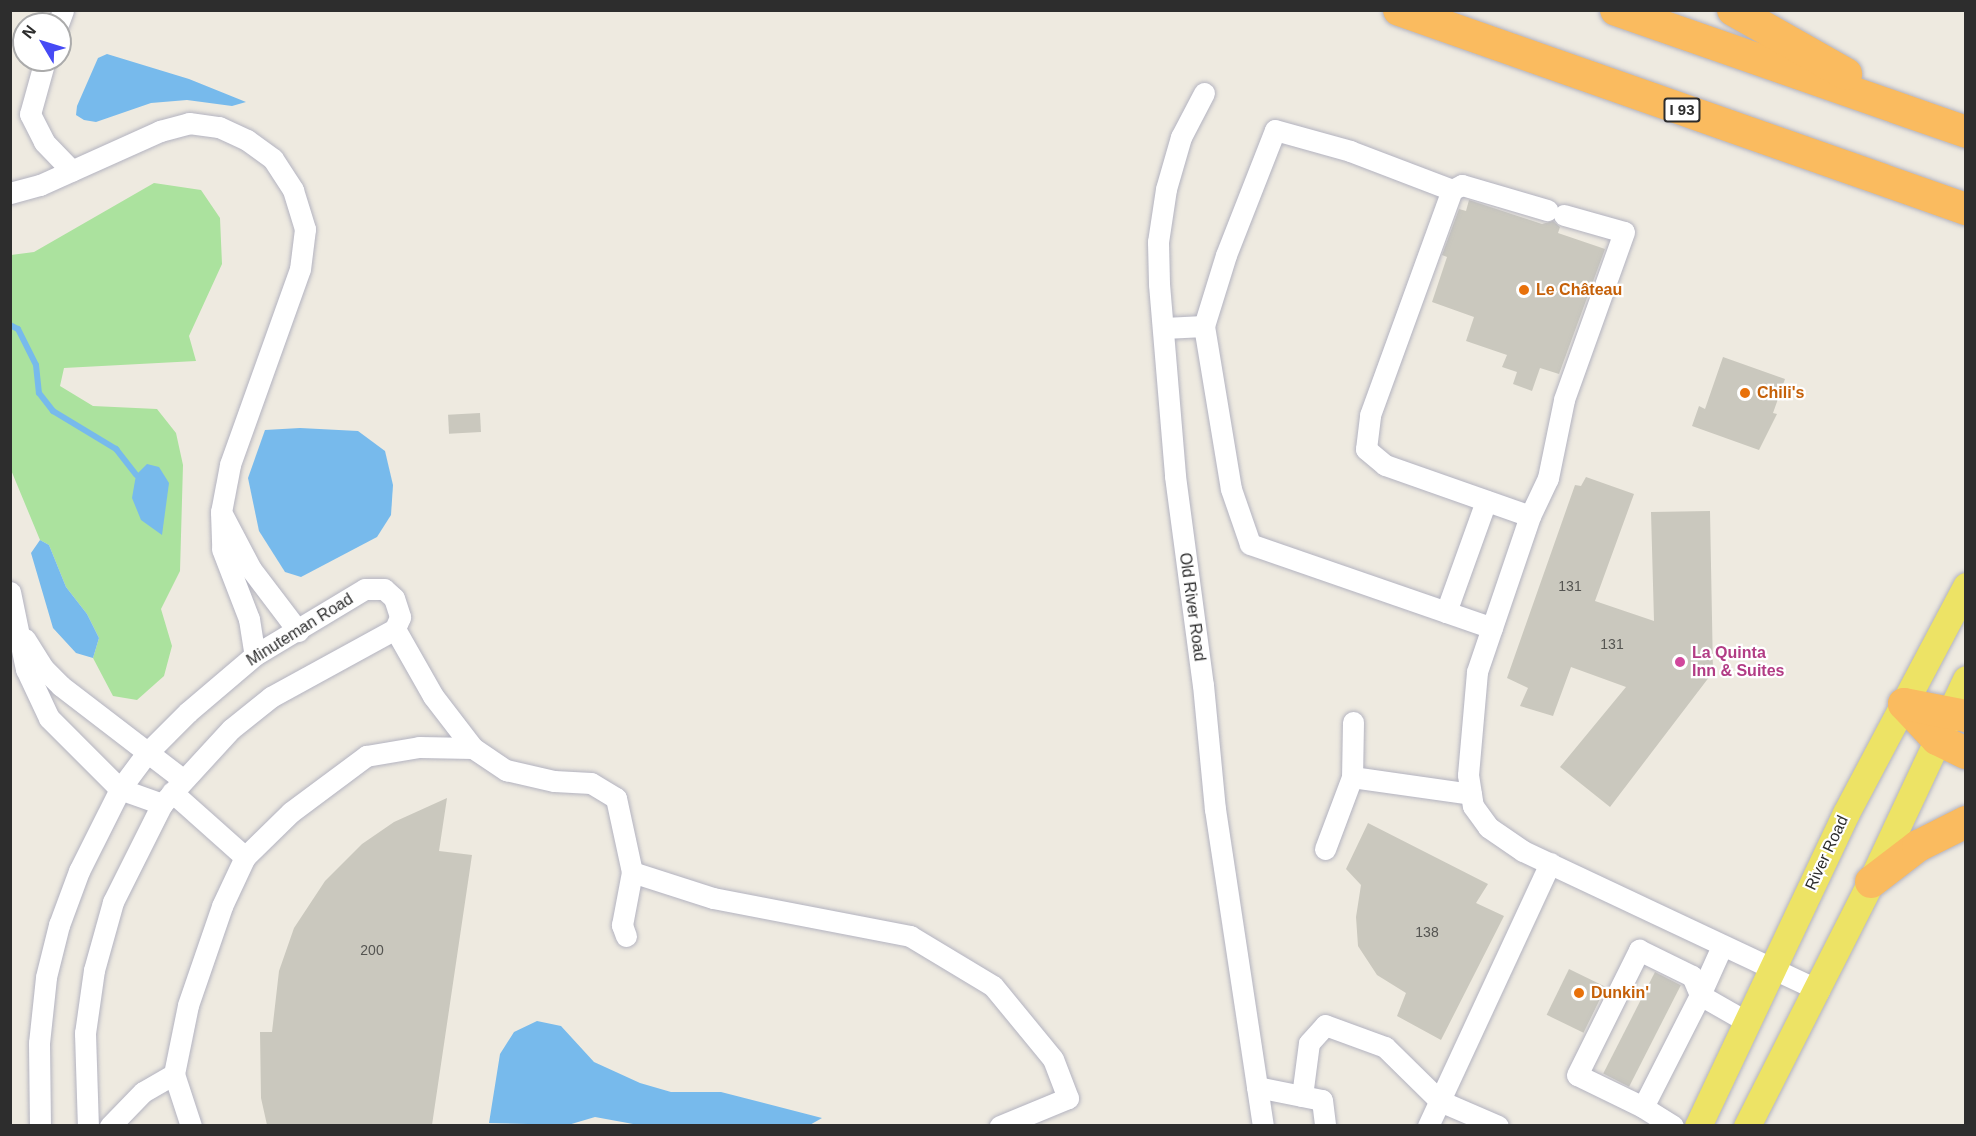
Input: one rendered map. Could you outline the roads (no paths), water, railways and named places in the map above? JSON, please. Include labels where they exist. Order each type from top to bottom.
[{"type":"highway","name":"I 93","points":[[1399,10],[1965,208]]},
{"type":"highway","points":[[1617,10],[1965,132]]},
{"type":"highway","points":[[1733,10],[1926,118]]},
{"type":"highway","points":[[1904,704],[1958,713]]},
{"type":"highway","points":[[1904,704],[1937,739],[1965,753]]},
{"type":"highway","points":[[1871,882],[1918,846],[1965,822]]},
{"type":"main road","name":"River Road","points":[[1698,1125],[1749,1023],[1846,813],[1965,586]]},
{"type":"main road","points":[[1747,1125],[1819,990],[1937,739],[1958,713],[1965,679]]},
{"type":"street","points":[[42,72],[30,114],[45,142],[72,171]]},
{"type":"street","name":"Old River Road","points":[[1204,93],[1181,137],[1164,200],[1158,242],[1175,476],[1203,685],[1215,809],[1263,1125]]},
{"type":"street","points":[[10,193],[72,171],[160,131],[189,123],[219,127],[247,140],[273,159],[293,190],[305,230],[300,269],[230,465],[221,512],[222,549],[249,619],[255,655]]},
{"type":"street","points":[[1452,190],[1350,151],[1275,130],[1226,255],[1204,326],[1231,489],[1250,544],[1492,628]]},
{"type":"street","points":[[1530,516],[1385,465],[1366,449],[1370,415],[1452,190],[1462,184],[1624,232],[1564,400],[1548,478],[1530,516],[1477,672],[1468,775],[1473,806],[1488,828],[1550,863],[1722,946],[1775,967],[1819,990]]},
{"type":"street","points":[[1164,328],[1204,326]]},
{"type":"street","points":[[1446,612],[1486,501]]},
{"type":"street","points":[[221,512],[251,569],[298,631]]},
{"type":"street","name":"Minuteman Road","points":[[40,1125],[39,1043],[46,977],[59,925],[79,871],[120,789],[146,754],[255,655],[365,589],[384,589],[394,598],[400,617],[395,629]]},
{"type":"street","points":[[10,592],[20,630],[26,669],[49,718],[120,789],[172,792]]},
{"type":"street","points":[[88,1125],[85,1033],[94,970],[112,902],[172,792],[231,729],[271,698],[395,629],[433,696],[473,748],[506,770],[554,781],[591,783],[616,798],[632,872],[622,925],[626,936]]},
{"type":"street","points":[[20,630],[43,669],[146,754],[172,792],[245,857]]},
{"type":"street","points":[[1325,849],[1352,777],[1353,722]]},
{"type":"street","points":[[190,1125],[174,1074],[195,983],[222,906],[245,857],[291,812],[366,756],[419,747],[473,748]]},
{"type":"street","points":[[1352,777],[1471,794]]},
{"type":"street","points":[[1428,1125],[1550,863]]},
{"type":"street","points":[[632,872],[713,898],[910,936],[993,986],[1053,1059],[1068,1098],[1000,1125]]},
{"type":"street","points":[[1643,1107],[1700,995],[1722,946]]},
{"type":"street","points":[[1673,1125],[1643,1107],[1577,1075],[1639,950],[1692,976],[1700,995],[1749,1023]]},
{"type":"street","points":[[1302,1096],[1310,1043],[1325,1025],[1385,1047],[1440,1101],[1498,1125]]},
{"type":"street","points":[[110,1125],[143,1092],[174,1074]]},
{"type":"street","points":[[1257,1087],[1322,1100],[1325,1125]]},
{"type":"water","points":[[107,54],[189,79],[246,102],[232,106],[187,100],[151,103],[96,122],[84,120],[76,115],[77,106],[98,58]]},
{"type":"water","points":[[300,428],[358,431],[385,451],[393,485],[391,515],[377,537],[301,577],[285,572],[259,531],[248,478],[265,430]]},
{"type":"water","points":[[147,464],[159,467],[169,483],[162,535],[141,520],[132,498],[136,475]]},
{"type":"water","points":[[40,540],[49,545],[66,587],[87,614],[99,638],[93,658],[76,653],[53,628],[31,553]]},
{"type":"water","points":[[537,1021],[561,1026],[594,1062],[640,1083],[671,1092],[721,1092],[822,1118],[808,1126],[644,1126],[595,1117],[568,1125],[489,1123],[500,1054],[514,1032]]},
{"type":"waterway","points":[[10,325],[18,329],[36,365],[39,393],[53,411],[116,449],[136,475]]},
{"type":"place","name":"Le Château","points":[[1524,290]]},
{"type":"place","name":"Chili's","points":[[1745,393]]},
{"type":"place","name":"La Quinta Inn & Suites","points":[[1680,662]]},
{"type":"place","name":"Dunkin'","points":[[1579,993]]}]
